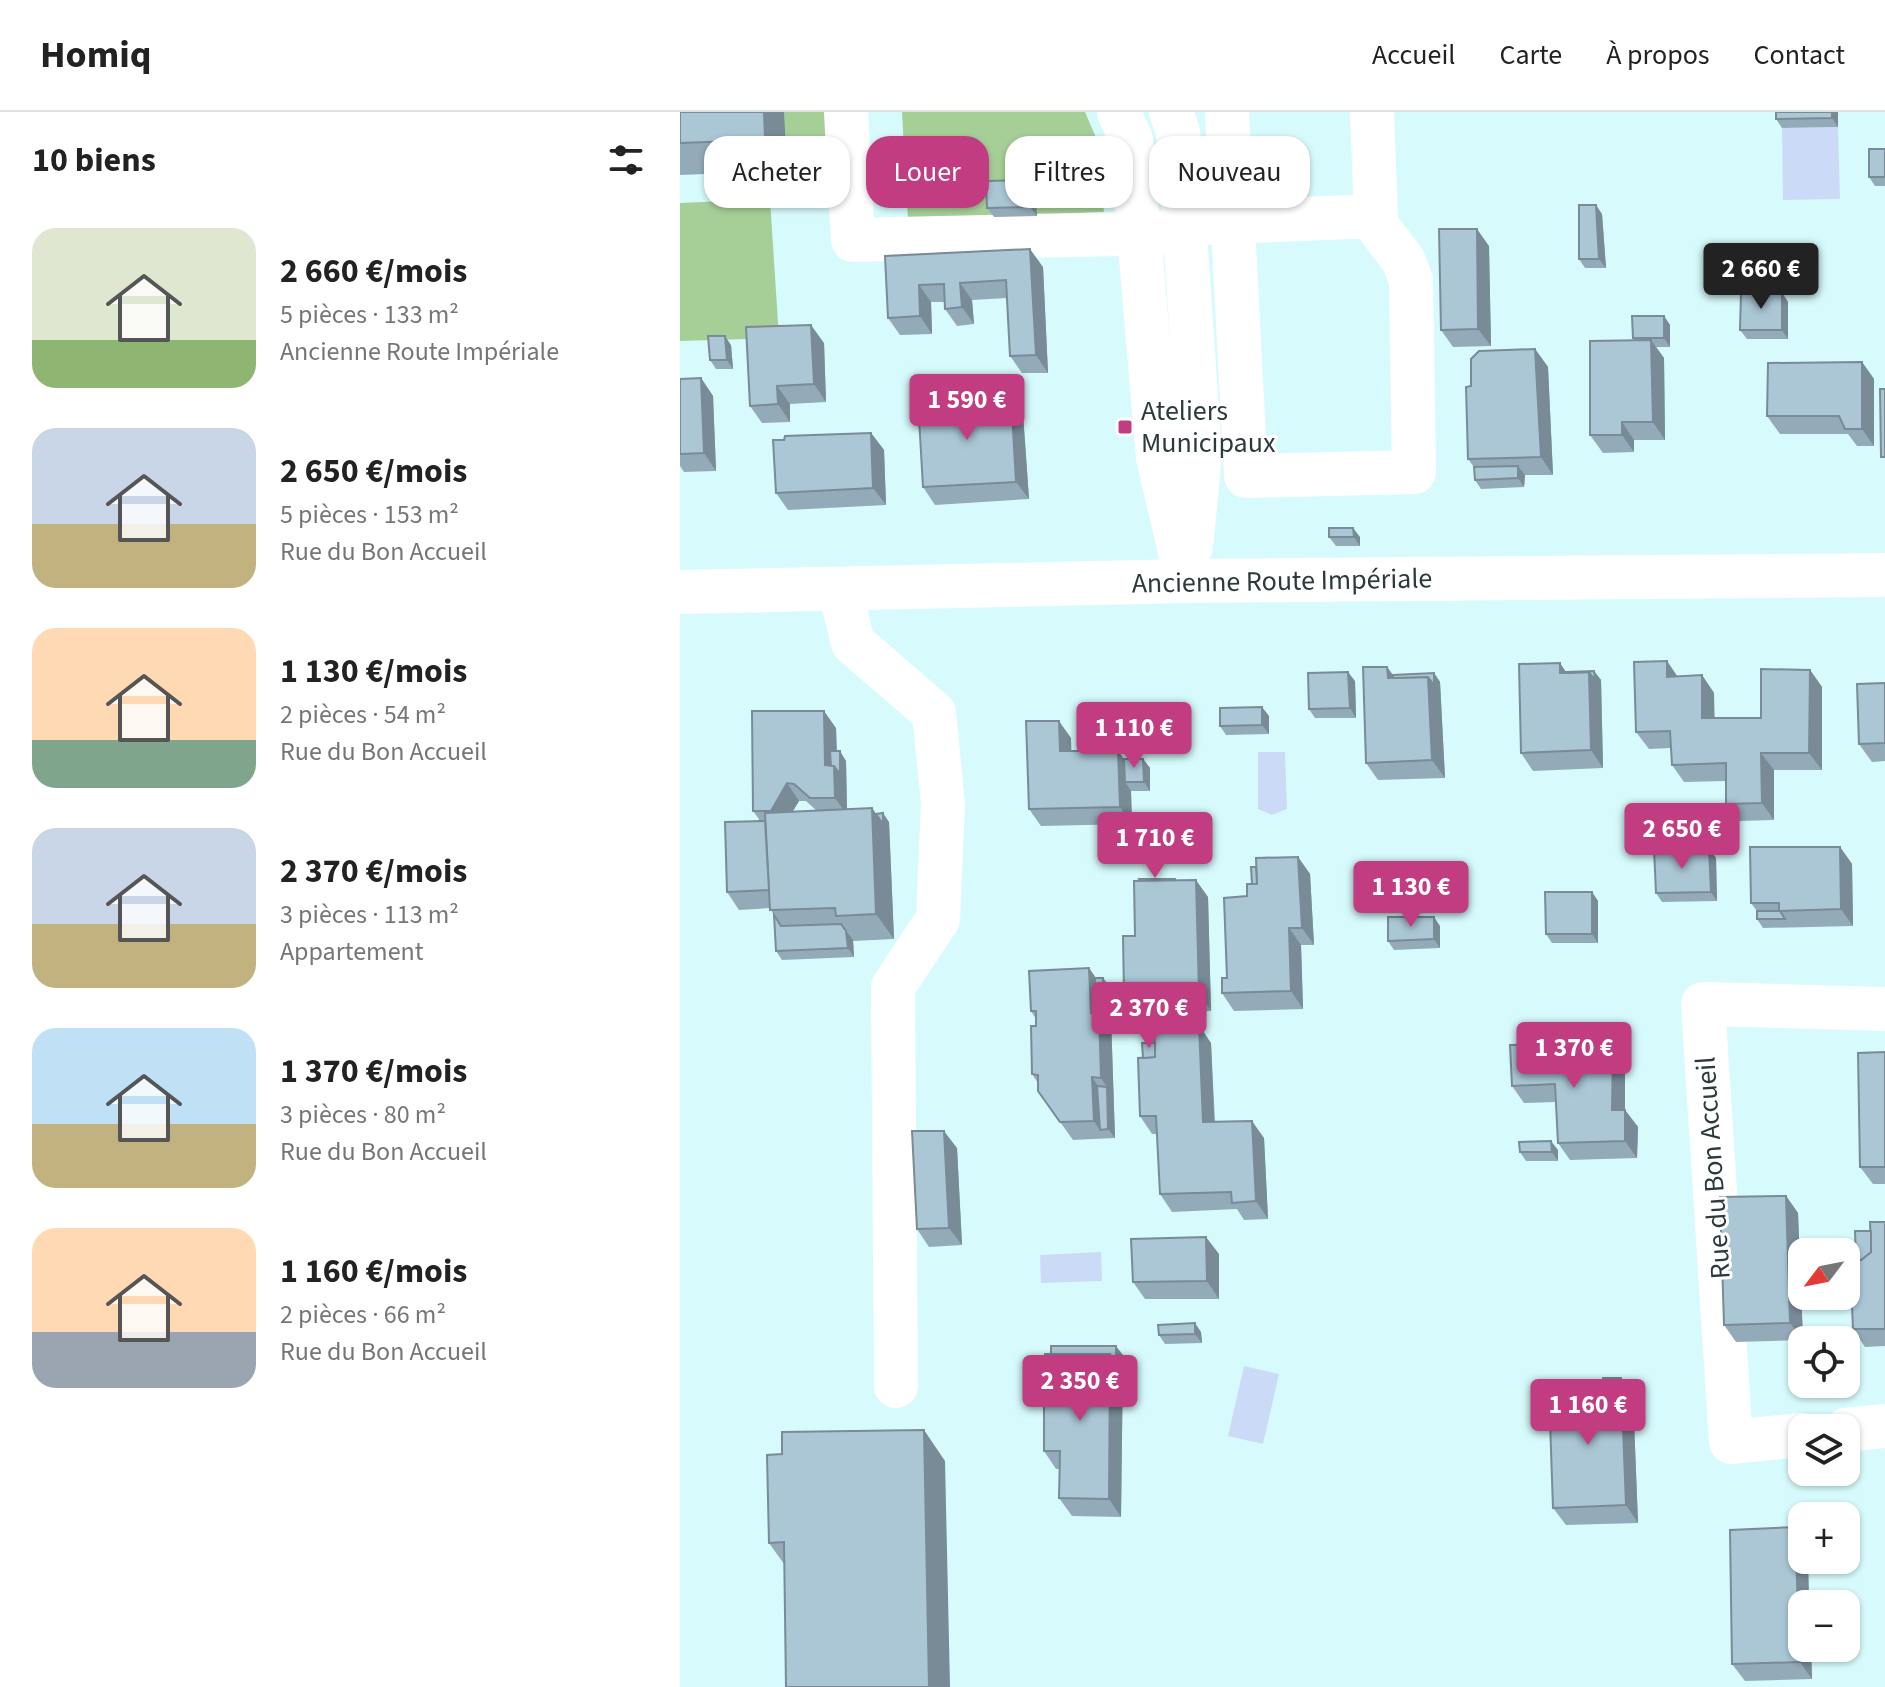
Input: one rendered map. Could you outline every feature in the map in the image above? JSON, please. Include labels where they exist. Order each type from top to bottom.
[{"type":"street","points":[[846,112],[853,240],[1139,235],[1232,221],[1376,216]]},
{"type":"street","points":[[1119,112],[1131,140],[1158,458],[1187,581]]},
{"type":"street","points":[[1171,112],[1178,132],[1200,455],[1187,581]]},
{"type":"street","points":[[1227,112],[1246,476],[1414,472],[1411,280],[1396,247],[1378,227],[1372,112]]},
{"type":"street","name":"Ancienne Route Impériale","points":[[680,592],[1187,581],[1885,575]]},
{"type":"street","points":[[840,590],[853,643],[934,713],[943,804],[938,919],[893,987],[896,1386]]},
{"type":"street","name":"Rue du Bon Accueil","points":[[1788,1436],[1731,1442],[1703,1004],[1885,1009]]},
{"type":"street","points":[[1860,1429],[1885,1426]]},
{"type":"green space","points":[[784,112],[828,112],[829,136],[785,136]]},
{"type":"green space","points":[[902,112],[1085,112],[1095,136],[1005,136],[1005,208],[1104,208],[1104,212],[908,221],[907,208],[989,208],[989,136],[903,136]]},
{"type":"green space","points":[[704,202],[704,208],[771,208],[779,338],[680,341],[680,203]]},
{"type":"water","points":[[1838,127],[1840,199],[1783,200],[1782,128]]},
{"type":"water","points":[[1258,752],[1285,752],[1287,809],[1272,815],[1258,809]]},
{"type":"water","points":[[1101,1252],[1102,1281],[1041,1283],[1040,1255]]},
{"type":"water","points":[[1244,1366],[1279,1374],[1263,1444],[1228,1436]]},
{"type":"building","points":[[680,112],[764,112],[765,136],[704,136],[704,142],[680,143]]},
{"type":"building","points":[[1776,112],[1832,112],[1832,118],[1776,119]]},
{"type":"building","points":[[1869,149],[1885,149],[1885,177],[1869,177]]},
{"type":"building","points":[[989,181],[1005,181],[1005,208],[989,208]]},
{"type":"building","points":[[1579,205],[1596,205],[1599,259],[1579,259]]},
{"type":"building","points":[[1439,229],[1477,229],[1478,329],[1441,330]]},
{"type":"building","points":[[1030,249],[1036,355],[1010,356],[1006,280],[960,283],[962,307],[945,309],[944,284],[919,285],[920,316],[888,318],[885,256]]},
{"type":"building","points":[[1741,292],[1782,293],[1782,330],[1740,330]]},
{"type":"building","points":[[1632,316],[1664,316],[1664,338],[1633,338]]},
{"type":"building","points":[[811,325],[814,384],[777,386],[778,404],[750,406],[746,327]]},
{"type":"building","points":[[708,336],[725,336],[727,360],[710,360]]},
{"type":"building","points":[[1651,340],[1653,422],[1622,422],[1622,435],[1590,435],[1590,341]]},
{"type":"building","points":[[1535,349],[1541,457],[1468,459],[1466,387],[1471,386],[1471,359],[1479,351]]},
{"type":"building","points":[[1862,362],[1862,429],[1845,429],[1839,416],[1767,416],[1768,363]]},
{"type":"building","points":[[701,378],[704,453],[680,454],[680,379]]},
{"type":"building","points":[[1880,389],[1885,389],[1885,457],[1881,457]]},
{"type":"building","points":[[1011,396],[1016,482],[923,487],[918,401]]},
{"type":"building","points":[[871,433],[873,488],[776,493],[773,440],[784,440],[785,436]]},
{"type":"building","points":[[1518,466],[1518,478],[1475,480],[1474,467]]},
{"type":"building","points":[[1329,528],[1353,528],[1354,537],[1329,537]]},
{"type":"building","points":[[1667,661],[1667,677],[1702,675],[1702,718],[1761,718],[1761,669],[1810,670],[1809,753],[1761,753],[1762,803],[1726,804],[1726,763],[1672,765],[1670,731],[1636,732],[1634,662]]},
{"type":"building","points":[[1560,663],[1560,673],[1589,672],[1591,750],[1521,753],[1519,664]]},
{"type":"building","points":[[1363,667],[1387,667],[1388,678],[1428,677],[1432,760],[1366,763]]},
{"type":"building","points":[[1594,671],[1595,681],[1589,672],[1566,673],[1566,672]]},
{"type":"building","points":[[1348,672],[1350,708],[1309,709],[1308,673]]},
{"type":"building","points":[[1434,673],[1434,685],[1428,677],[1393,678],[1393,675]]},
{"type":"building","points":[[1885,683],[1885,743],[1859,744],[1857,684]]},
{"type":"building","points":[[1262,707],[1262,725],[1220,726],[1220,708]]},
{"type":"building","points":[[752,711],[824,711],[825,765],[834,766],[835,798],[810,798],[794,784],[787,783],[771,811],[753,811]]},
{"type":"building","points":[[1026,721],[1059,721],[1060,751],[1118,751],[1120,807],[1029,809]]},
{"type":"building","points":[[830,751],[840,751],[840,774],[831,766]]},
{"type":"building","points":[[1124,759],[1143,759],[1144,782],[1125,782]]},
{"type":"building","points":[[872,808],[876,914],[836,916],[835,908],[770,910],[765,813]]},
{"type":"building","points":[[765,821],[769,890],[727,892],[725,822]]},
{"type":"building","points":[[1750,847],[1840,847],[1841,909],[1779,911],[1779,903],[1751,903]]},
{"type":"building","points":[[1654,849],[1709,849],[1711,892],[1656,893]]},
{"type":"building","points":[[1298,857],[1302,928],[1289,928],[1291,991],[1222,993],[1222,978],[1227,978],[1224,898],[1247,896],[1247,884],[1257,884],[1256,858]]},
{"type":"building","points":[[1251,867],[1256,867],[1257,884],[1252,884]]},
{"type":"building","points":[[1175,879],[1175,880],[1140,881]]},
{"type":"building","points":[[1196,880],[1199,993],[1124,995],[1123,936],[1135,936],[1134,881]]},
{"type":"building","points":[[1545,892],[1592,892],[1592,934],[1546,934]]},
{"type":"building","points":[[1757,911],[1780,911],[1785,919],[1757,919]]},
{"type":"building","points":[[774,915],[781,926],[841,924],[846,931],[848,948],[776,951]]},
{"type":"building","points":[[1388,917],[1434,917],[1434,939],[1388,941]]},
{"type":"building","points":[[1089,968],[1091,1013],[1099,1012],[1101,1078],[1092,1077],[1094,1121],[1060,1122],[1038,1091],[1038,1075],[1032,1074],[1031,1026],[1036,1026],[1036,1011],[1031,1011],[1029,971]]},
{"type":"building","points":[[1095,978],[1103,978],[1105,1021],[1097,1013]]},
{"type":"building","points":[[1199,1025],[1203,1122],[1252,1121],[1256,1201],[1232,1203],[1231,1192],[1160,1194],[1156,1116],[1140,1116],[1138,1058],[1155,1057],[1154,1027]]},
{"type":"building","points":[[1142,1043],[1155,1043],[1155,1057],[1143,1058]]},
{"type":"building","points":[[1555,1044],[1554,1052],[1613,1051],[1612,1110],[1625,1110],[1625,1141],[1558,1143],[1555,1084],[1512,1086],[1510,1045]]},
{"type":"building","points":[[1885,1052],[1885,1167],[1860,1167],[1858,1053]]},
{"type":"building","points":[[1097,1086],[1107,1087],[1108,1129],[1100,1130]]},
{"type":"building","points":[[912,1131],[944,1131],[949,1228],[917,1229]]},
{"type":"building","points":[[1551,1141],[1552,1152],[1520,1152],[1519,1142]]},
{"type":"building","points":[[1786,1196],[1790,1323],[1724,1325],[1720,1197]]},
{"type":"building","points":[[1870,1222],[1885,1222],[1885,1329],[1853,1326],[1852,1310],[1860,1310],[1860,1260],[1871,1252]]},
{"type":"building","points":[[1855,1231],[1871,1231],[1871,1252],[1861,1260],[1860,1238],[1855,1238]]},
{"type":"building","points":[[1206,1237],[1207,1281],[1133,1282],[1131,1239]]},
{"type":"building","points":[[1195,1323],[1195,1334],[1159,1335],[1158,1325]]},
{"type":"building","points":[[1051,1346],[1116,1346],[1116,1363],[1110,1354],[1051,1354]]},
{"type":"building","points":[[1045,1354],[1110,1354],[1109,1499],[1059,1498],[1060,1451],[1044,1451],[1044,1400],[1057,1401],[1057,1387],[1044,1387]]},
{"type":"building","points":[[1603,1378],[1621,1378],[1626,1505],[1553,1508],[1549,1392],[1604,1391]]},
{"type":"building","points":[[924,1430],[929,1687],[786,1687],[784,1542],[769,1543],[767,1455],[782,1454],[782,1432]]},
{"type":"building","points":[[1788,1527],[1788,1574],[1797,1574],[1797,1590],[1788,1590],[1788,1662],[1800,1662],[1732,1664],[1730,1530]]},
{"type":"place","name":"Ateliers Municipaux","points":[[1125,427]]}]
